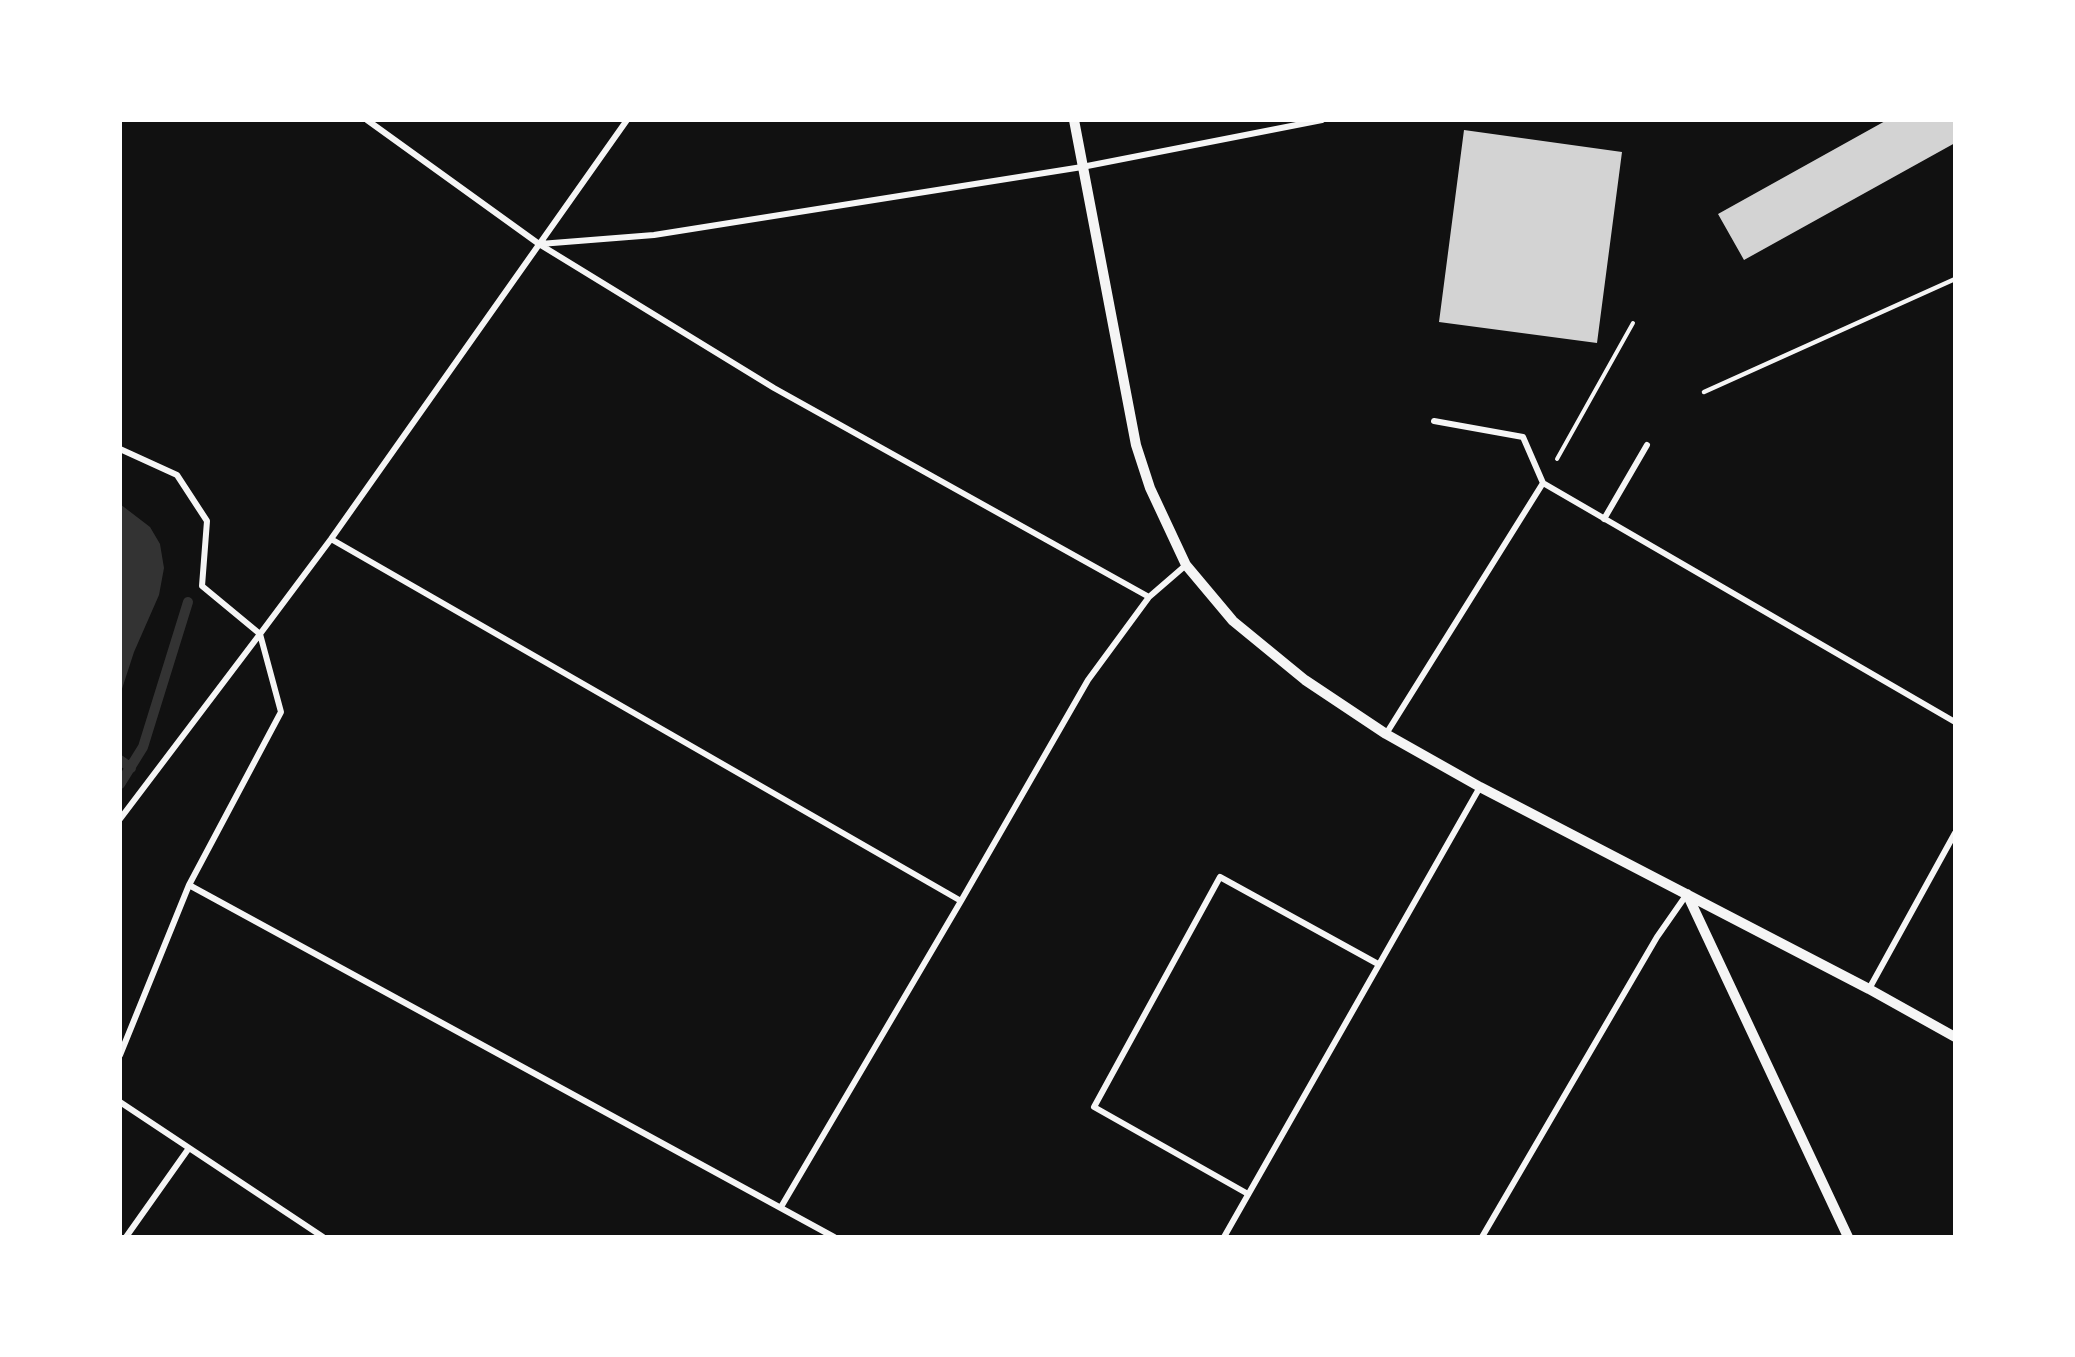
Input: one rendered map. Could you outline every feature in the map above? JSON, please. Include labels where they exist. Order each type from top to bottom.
[{"type":"street","points":[[367,120],[539,244],[774,388],[1149,597]]},
{"type":"street","points":[[120,819],[331,539],[627,120]]},
{"type":"street","points":[[1074,120],[1136,445],[1150,488],[1186,565],[1233,621],[1305,680],[1386,734],[1480,787],[1869,989],[1955,1037]]},
{"type":"street","points":[[539,244],[654,235],[1082,167],[1322,120]]},
{"type":"street","points":[[1434,421],[1523,437],[1543,483],[1955,722]]},
{"type":"street","points":[[1604,519],[1647,445]]},
{"type":"street","points":[[120,449],[177,475],[207,521],[202,586],[260,634],[281,712],[189,885],[120,1056]]},
{"type":"street","points":[[1386,734],[1543,483]]},
{"type":"street","points":[[331,539],[961,901]]},
{"type":"street","points":[[781,1207],[1088,680],[1149,597],[1186,565]]},
{"type":"street","points":[[1224,1237],[1480,787]]},
{"type":"street","points":[[1869,989],[1955,833]]},
{"type":"street","points":[[1248,1194],[1094,1107],[1220,877],[1378,964]]},
{"type":"street","points":[[189,885],[834,1237]]},
{"type":"street","points":[[1482,1237],[1657,937],[1687,894]]},
{"type":"street","points":[[1687,894],[1848,1237]]},
{"type":"street","points":[[120,1102],[323,1237]]},
{"type":"street","points":[[126,1237],[189,1148]]},
{"type":"lane","points":[[1704,392],[1955,279]]},
{"type":"path","points":[[1543,483],[1633,323]]},
{"type":"shaded area","points":[[120,504],[150,527],[160,544],[164,568],[159,595],[134,652],[120,695]]},
{"type":"building","points":[[1887,120],[1955,120],[1955,143],[1744,260],[1718,214]]},
{"type":"building","points":[[1464,130],[1622,152],[1597,343],[1439,322]]},
{"type":"waterway","points":[[120,784],[143,747],[188,602]]},
{"type":"waterway","points":[[120,760],[131,768]]}]
